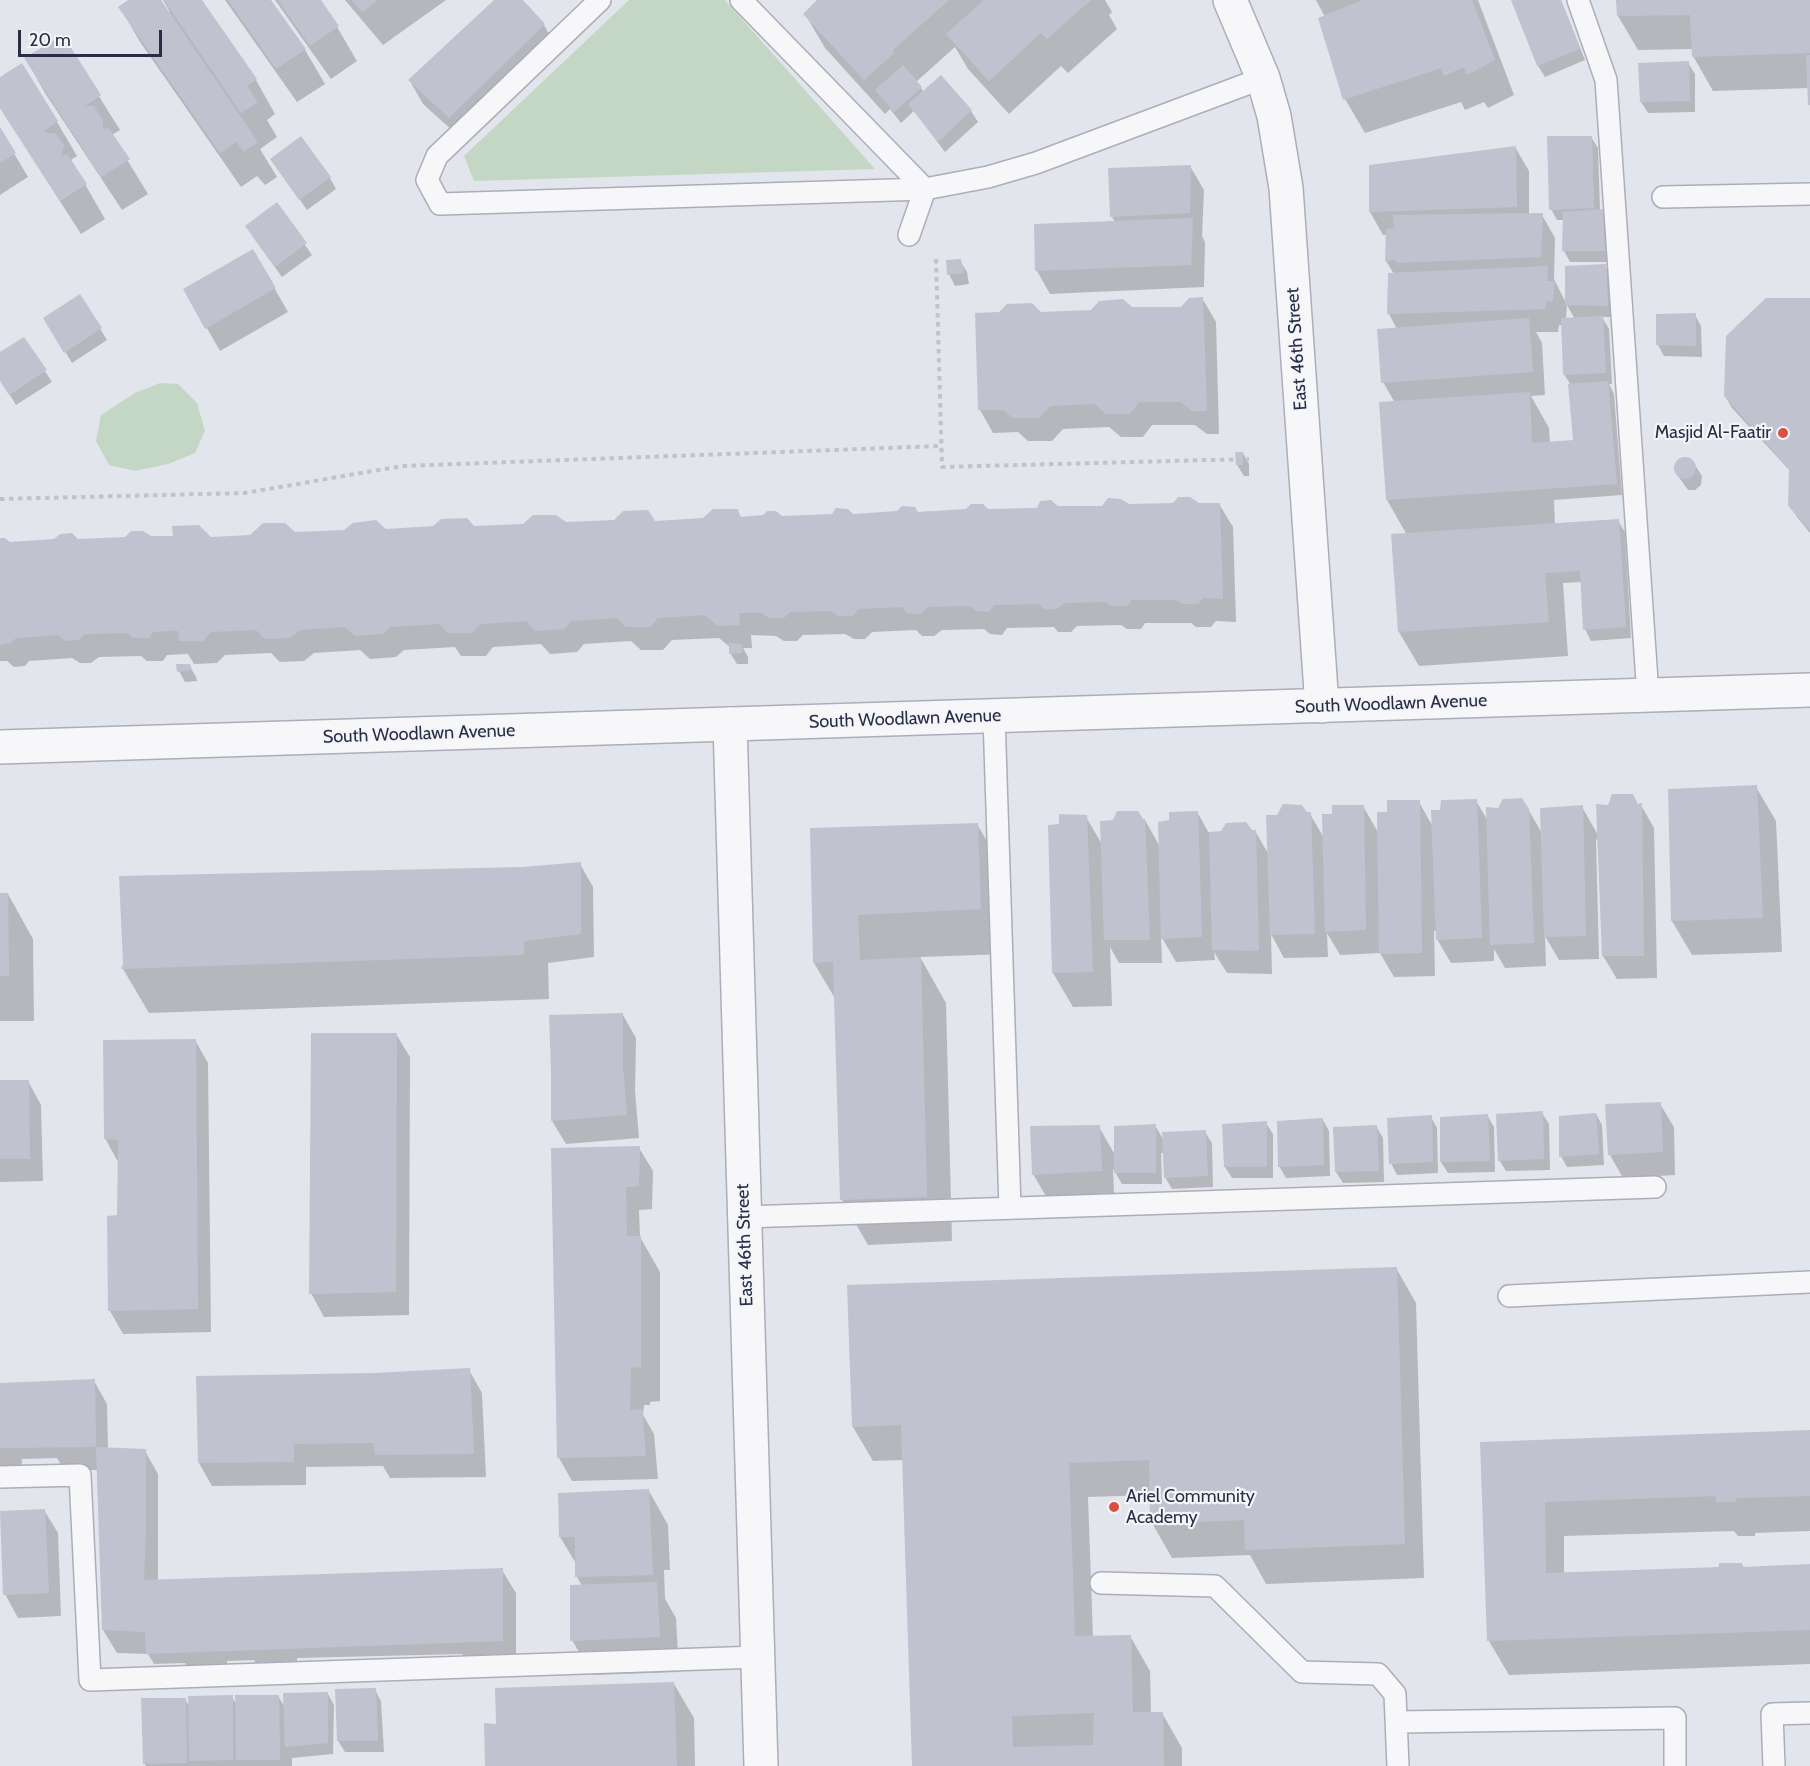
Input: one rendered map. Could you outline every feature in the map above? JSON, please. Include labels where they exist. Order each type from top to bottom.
[{"type":"street","name":"East 46th Street","points":[[1230,0],[1263,78],[1274,116],[1286,188],[1322,706]]},
{"type":"street","name":"South Woodlawn Avenue","points":[[0,747],[1810,690]]},
{"type":"street","name":"East 46th Street","points":[[730,724],[761,1766]]},
{"type":"lane","points":[[600,0],[437,156],[427,180],[440,204],[925,189],[988,177],[1036,163],[1263,78]]},
{"type":"lane","points":[[741,0],[925,189]]},
{"type":"lane","points":[[1578,0],[1606,80],[1648,696]]},
{"type":"lane","points":[[909,235],[925,189]]},
{"type":"lane","points":[[1663,197],[1810,194]]},
{"type":"lane","points":[[994,716],[1010,1208]]},
{"type":"lane","points":[[744,1217],[1655,1187]]},
{"type":"lane","points":[[1509,1296],[1810,1282]]},
{"type":"lane","points":[[0,1478],[81,1475],[90,1680],[758,1657]]},
{"type":"lane","points":[[1101,1583],[1215,1586],[1302,1672],[1378,1674],[1395,1694],[1398,1766]]},
{"type":"lane","points":[[1774,1766],[1772,1714],[1810,1713]]},
{"type":"lane","points":[[1396,1722],[1675,1718],[1675,1766]]},
{"type":"path","points":[[936,258],[942,467],[1249,459]]},
{"type":"path","points":[[0,498],[245,493],[402,466],[941,446]]},
{"type":"green space","points":[[629,0],[725,0],[875,169],[474,181],[464,156]]},
{"type":"green space","points":[[160,383],[178,384],[197,403],[205,431],[195,453],[168,464],[135,471],[109,465],[96,441],[101,415],[135,393]]},
{"type":"building","points":[[128,0],[161,0],[258,142],[244,152],[236,142],[220,153],[118,7]]},
{"type":"building","points":[[164,0],[202,0],[257,79],[247,86],[258,102],[241,113]]},
{"type":"building","points":[[228,0],[271,0],[306,49],[276,69]]},
{"type":"building","points":[[278,0],[321,0],[339,26],[310,46]]},
{"type":"building","points":[[352,0],[378,0],[362,12]]},
{"type":"building","points":[[494,0],[523,0],[545,24],[449,118],[408,80]]},
{"type":"building","points":[[817,0],[949,0],[893,50],[894,53],[864,80],[803,14]]},
{"type":"building","points":[[984,0],[1091,0],[1047,39],[1041,33],[989,81],[946,34]]},
{"type":"building","points":[[1363,0],[1472,0],[1495,60],[1467,75],[1464,67],[1444,76],[1441,68],[1343,100],[1318,18]]},
{"type":"building","points":[[1511,0],[1561,0],[1580,49],[1537,66]]},
{"type":"building","points":[[1616,0],[1810,0],[1810,53],[1692,57],[1690,15],[1617,16]]},
{"type":"building","points":[[63,35],[101,95],[85,106],[94,106],[103,120],[103,130],[108,127],[130,159],[101,177],[24,58]]},
{"type":"building","points":[[1806,55],[1810,55],[1810,105],[1808,105]]},
{"type":"building","points":[[1689,61],[1690,101],[1640,102],[1638,63]]},
{"type":"building","points":[[22,63],[58,121],[43,132],[56,134],[64,145],[61,156],[67,154],[87,184],[60,201],[0,108],[0,77]]},
{"type":"building","points":[[903,65],[922,87],[894,112],[875,90]]},
{"type":"building","points":[[941,75],[972,110],[938,142],[908,104]]},
{"type":"building","points":[[0,127],[16,153],[0,163]]},
{"type":"building","points":[[301,136],[331,177],[299,200],[270,159]]},
{"type":"building","points":[[1547,136],[1592,136],[1594,208],[1549,210]]},
{"type":"building","points":[[1516,146],[1517,207],[1369,212],[1369,165]]},
{"type":"building","points":[[1191,165],[1190,213],[1110,217],[1108,168]]},
{"type":"building","points":[[277,202],[307,243],[275,267],[245,226]]},
{"type":"building","points":[[1603,209],[1605,251],[1562,251],[1563,212]]},
{"type":"building","points":[[1543,213],[1541,257],[1396,263],[1396,260],[1385,261],[1386,229],[1394,228],[1393,215]]},
{"type":"building","points":[[1193,218],[1191,265],[1035,271],[1034,224]]},
{"type":"building","points":[[253,249],[276,288],[205,329],[183,289]]},
{"type":"building","points":[[961,259],[964,273],[947,275],[946,260]]},
{"type":"building","points":[[1606,264],[1608,306],[1565,305],[1565,266]]},
{"type":"building","points":[[1548,266],[1547,281],[1555,281],[1553,301],[1546,302],[1545,309],[1387,314],[1388,273]]},
{"type":"building","points":[[80,294],[102,328],[64,353],[43,318]]},
{"type":"building","points":[[1203,297],[1207,411],[1192,411],[1181,402],[1139,402],[1130,414],[1106,414],[1095,404],[1050,406],[1039,418],[1013,418],[1003,410],[978,410],[975,313],[999,312],[1007,304],[1032,303],[1041,312],[1091,310],[1099,301],[1123,299],[1132,307],[1181,307],[1189,298]]},
{"type":"building","name":"Masjid Al-Faatir","points":[[1766,298],[1810,298],[1810,530],[1788,506],[1789,469],[1724,396],[1726,336]]},
{"type":"building","points":[[1696,313],[1696,346],[1656,345],[1656,314]]},
{"type":"building","points":[[1603,316],[1606,373],[1563,375],[1561,318]]},
{"type":"building","points":[[1529,318],[1533,372],[1381,383],[1377,329]]},
{"type":"building","points":[[24,337],[47,370],[9,395],[0,381],[0,352]]},
{"type":"building","points":[[1608,381],[1617,484],[1386,500],[1379,402],[1530,392],[1532,443],[1573,440],[1568,384]]},
{"type":"building","points":[[1235,452],[1243,452],[1243,465],[1236,465]]},
{"type":"building","points":[[1685,457],[1693,460],[1696,468],[1693,476],[1685,479],[1677,476],[1674,468],[1677,460]]},
{"type":"building","points":[[1178,497],[1190,497],[1199,503],[1220,503],[1223,599],[1203,598],[1198,604],[1182,604],[1176,600],[1132,600],[1127,606],[1112,606],[1106,602],[1064,603],[1057,609],[1044,609],[1040,604],[994,605],[989,612],[976,611],[970,606],[928,607],[920,614],[907,613],[902,607],[859,609],[852,616],[839,616],[830,611],[790,612],[784,618],[769,618],[762,613],[739,613],[740,625],[718,626],[705,615],[658,618],[650,627],[626,627],[617,618],[571,621],[564,629],[535,631],[526,621],[480,624],[472,633],[447,633],[440,624],[390,627],[383,634],[355,636],[345,627],[300,630],[290,638],[265,639],[256,630],[211,632],[203,641],[179,641],[178,631],[167,631],[153,632],[149,638],[133,638],[127,633],[85,634],[78,640],[66,641],[58,635],[16,638],[11,643],[0,645],[0,538],[5,538],[10,542],[54,539],[60,534],[72,533],[78,539],[125,537],[131,531],[143,531],[151,536],[173,536],[172,526],[199,525],[211,537],[250,535],[263,523],[285,523],[295,532],[344,530],[353,523],[376,520],[386,529],[433,526],[441,519],[467,518],[474,526],[523,524],[533,515],[556,515],[566,522],[614,520],[623,511],[648,510],[655,521],[703,518],[713,509],[738,509],[740,517],[763,515],[767,511],[776,511],[782,516],[832,514],[836,508],[848,509],[853,514],[897,511],[902,506],[915,507],[918,512],[966,509],[971,504],[983,504],[988,509],[1037,508],[1040,501],[1051,500],[1058,506],[1102,506],[1108,498],[1121,499],[1129,504],[1173,503]]},
{"type":"building","points":[[1619,519],[1626,627],[1583,630],[1580,571],[1545,573],[1549,622],[1398,632],[1391,534]]},
{"type":"building","points":[[729,643],[742,644],[742,653],[729,654]]},
{"type":"building","points":[[176,664],[190,664],[192,670],[177,672]]},
{"type":"building","points":[[1757,785],[1763,918],[1671,921],[1668,789]]},
{"type":"building","points":[[1612,794],[1633,794],[1638,804],[1642,803],[1644,956],[1602,956],[1596,804],[1608,805]]},
{"type":"building","points":[[1522,798],[1529,809],[1534,943],[1490,945],[1486,807],[1498,808],[1503,799]]},
{"type":"building","points":[[1477,799],[1482,938],[1436,940],[1431,810],[1440,810],[1441,800]]},
{"type":"building","points":[[1387,800],[1420,800],[1422,953],[1379,954],[1377,812],[1387,812]]},
{"type":"building","points":[[1283,804],[1302,805],[1307,812],[1311,812],[1315,934],[1270,935],[1266,815],[1277,815]]},
{"type":"building","points":[[1332,805],[1364,805],[1366,930],[1325,932],[1322,814],[1332,814]]},
{"type":"building","points":[[1583,805],[1586,936],[1544,937],[1540,808]]},
{"type":"building","points":[[1117,811],[1138,811],[1145,819],[1150,940],[1104,940],[1100,821],[1113,820]]},
{"type":"building","points":[[1198,811],[1202,937],[1161,939],[1158,822],[1169,820],[1169,812]]},
{"type":"building","points":[[1059,814],[1087,815],[1093,972],[1052,973],[1048,825],[1059,824]]},
{"type":"building","points":[[1246,822],[1252,830],[1256,830],[1259,951],[1212,950],[1209,832],[1221,831],[1226,823]]},
{"type":"building","points":[[978,823],[981,909],[858,915],[860,960],[921,957],[927,1197],[840,1200],[833,962],[813,963],[810,828]]},
{"type":"building","points":[[581,862],[581,934],[524,941],[524,955],[121,969],[123,963],[119,876],[522,867]]},
{"type":"building","points":[[0,893],[8,893],[9,976],[0,976]]},
{"type":"building","points":[[623,1013],[623,1067],[627,1115],[551,1121],[549,1015]]},
{"type":"building","points":[[311,1033],[397,1033],[396,1292],[309,1294]]},
{"type":"building","points":[[196,1039],[198,1309],[108,1311],[107,1216],[117,1215],[118,1140],[104,1139],[103,1040]]},
{"type":"building","points":[[0,1080],[29,1080],[30,1159],[0,1159]]},
{"type":"building","points":[[1661,1102],[1663,1152],[1608,1155],[1605,1104]]},
{"type":"building","points":[[1543,1111],[1544,1159],[1498,1161],[1496,1114]]},
{"type":"building","points":[[1596,1113],[1599,1154],[1559,1157],[1559,1116]]},
{"type":"building","points":[[1488,1114],[1490,1161],[1440,1162],[1440,1117]]},
{"type":"building","points":[[1432,1115],[1433,1162],[1389,1164],[1387,1118]]},
{"type":"building","points":[[1323,1118],[1324,1165],[1278,1167],[1277,1121]]},
{"type":"building","points":[[1267,1121],[1267,1167],[1224,1167],[1222,1124]]},
{"type":"building","points":[[1156,1124],[1156,1173],[1114,1173],[1114,1126]]},
{"type":"building","points":[[1100,1125],[1102,1171],[1032,1175],[1030,1126]]},
{"type":"building","points":[[1377,1125],[1379,1171],[1335,1172],[1333,1127]]},
{"type":"building","points":[[1206,1130],[1208,1176],[1164,1178],[1162,1132]]},
{"type":"building","points":[[640,1146],[639,1186],[626,1187],[627,1236],[641,1236],[641,1367],[631,1368],[630,1410],[642,1409],[646,1456],[557,1458],[551,1148]]},
{"type":"building","points":[[1397,1267],[1405,1544],[1245,1550],[1244,1520],[1150,1524],[1149,1460],[1069,1463],[1075,1636],[1131,1635],[1133,1712],[1163,1712],[1164,1766],[912,1766],[901,1425],[852,1427],[847,1285]],"holes":[[[1094,1713],[1093,1745],[1013,1747],[1012,1716]]]},
{"type":"building","points":[[470,1368],[474,1454],[375,1455],[373,1443],[294,1444],[294,1462],[198,1463],[196,1376],[373,1373]]},
{"type":"building","points":[[95,1379],[96,1447],[0,1448],[0,1383]]},
{"type":"building","points":[[1810,1430],[1810,1496],[1736,1498],[1736,1502],[1716,1502],[1716,1496],[1545,1502],[1546,1573],[1719,1567],[1719,1563],[1742,1563],[1742,1567],[1810,1564],[1810,1630],[1487,1641],[1480,1442]]},
{"type":"building","points":[[96,1447],[146,1449],[144,1580],[503,1568],[503,1641],[146,1654],[145,1632],[102,1630]]},
{"type":"building","points":[[649,1489],[653,1575],[575,1577],[575,1537],[559,1537],[558,1493]]},
{"type":"building","points":[[45,1509],[49,1593],[3,1595],[0,1511]]},
{"type":"building","points":[[657,1582],[660,1637],[570,1641],[570,1585]]},
{"type":"building","points":[[674,1682],[677,1766],[485,1766],[484,1723],[496,1724],[495,1688]]},
{"type":"building","points":[[376,1688],[378,1741],[337,1741],[335,1689]]},
{"type":"building","points":[[328,1692],[328,1743],[285,1747],[283,1693]]},
{"type":"building","points":[[233,1695],[233,1760],[189,1761],[188,1696]]},
{"type":"building","points":[[235,1695],[279,1695],[280,1760],[236,1760]]},
{"type":"building","points":[[141,1698],[186,1698],[187,1763],[143,1764]]},
{"type":"place","name":"Masjid Al-Faatir","points":[[1783,433]]},
{"type":"place","name":"Ariel Community Academy","points":[[1114,1507]]}]
